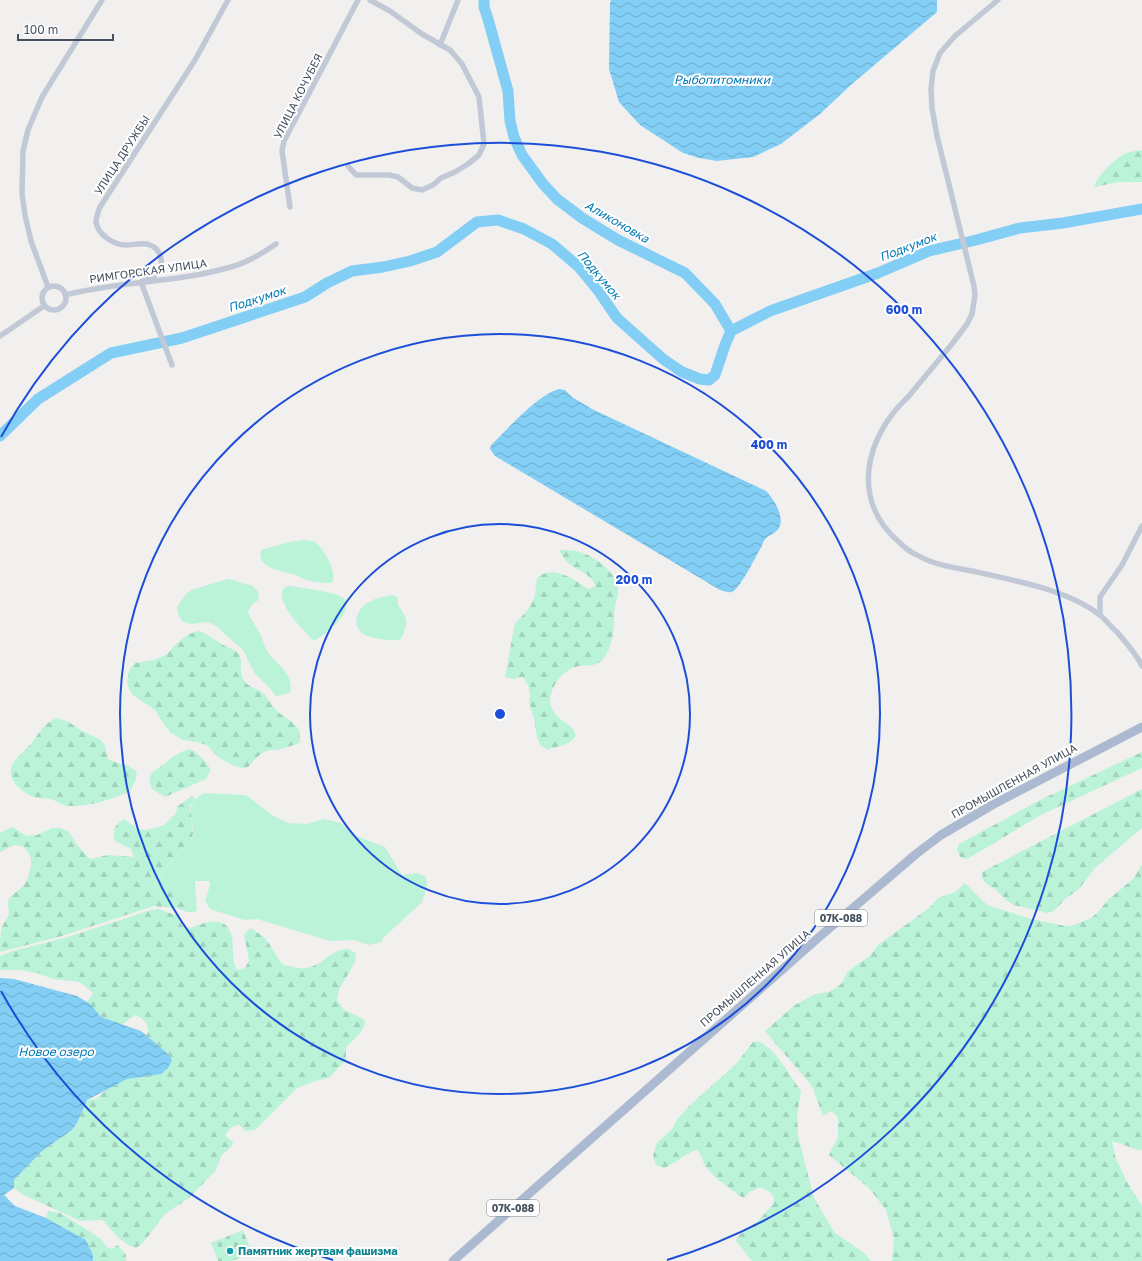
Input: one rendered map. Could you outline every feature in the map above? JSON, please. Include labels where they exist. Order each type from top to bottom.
[{"type":"main road","name":"ПРОМЫШЛЕННАЯ УЛИЦА","points":[[453,1261],[812,943],[916,854],[941,835],[992,805],[1142,727]]},
{"type":"street","points":[[48,287],[31,241],[25,215],[22,193],[23,151],[28,130],[42,97],[102,0]]},
{"type":"street","name":"УЛИЦА ДРУЖБЫ","points":[[141,282],[157,274],[162,265],[161,256],[156,248],[149,244],[124,245],[115,243],[100,232],[96,223],[97,216],[100,207],[195,60],[228,0]]},
{"type":"street","name":"УЛИЦА КОЧУБЕЯ","points":[[290,207],[282,151],[284,141],[358,0]]},
{"type":"street","points":[[348,166],[356,175],[389,175],[398,177],[412,188],[422,190],[432,185],[440,178],[455,172],[479,155],[484,144],[478,97],[462,64],[450,50],[422,34],[390,11],[370,0]]},
{"type":"street","points":[[440,45],[458,0]]},
{"type":"street","points":[[998,0],[956,36],[940,53],[933,71],[931,89],[932,108],[937,136],[970,263],[975,295],[972,314],[967,324],[952,344],[891,416],[874,447],[869,464],[869,493],[879,521],[891,535],[908,550],[919,556],[941,564],[1053,591],[1086,606],[1100,615],[1126,642],[1142,666]]},
{"type":"street","name":"РИМГОРСКАЯ УЛИЦА","points":[[65,295],[89,289],[168,280],[228,268],[257,256],[276,244]]},
{"type":"street","points":[[141,282],[172,364]]},
{"type":"street","points":[[48,287],[59,287],[65,295],[64,303],[59,309],[51,310],[44,306],[42,296],[43,292],[48,287]]},
{"type":"street","points":[[0,336],[44,306]]},
{"type":"street","points":[[1100,615],[1100,597],[1122,565],[1142,526]]},
{"type":"green space","points":[[1142,150],[1142,182],[1119,182],[1094,187],[1101,174],[1117,159],[1131,152]]},
{"type":"green space","points":[[310,540],[314,542],[323,551],[332,567],[332,583],[306,580],[296,575],[271,568],[262,560],[260,555],[261,550],[289,542]]},
{"type":"green space","points":[[559,550],[580,552],[600,562],[614,577],[617,582],[618,591],[614,612],[612,637],[607,654],[599,663],[579,666],[569,670],[557,680],[552,690],[550,701],[553,711],[560,719],[571,727],[576,736],[566,744],[548,750],[540,745],[537,737],[534,719],[529,703],[530,694],[528,685],[523,677],[514,679],[505,677],[515,623],[527,611],[532,603],[535,595],[537,578],[550,572],[563,574],[570,577],[588,589],[596,586],[588,575],[567,562]]},
{"type":"green space","points":[[228,579],[252,585],[258,592],[259,600],[252,604],[248,612],[267,651],[284,670],[290,680],[290,693],[276,696],[255,674],[243,650],[216,626],[208,622],[191,624],[183,622],[178,615],[177,607],[187,593],[194,589]]},
{"type":"green space","points":[[287,586],[339,595],[346,602],[346,609],[338,622],[314,641],[296,622],[285,605],[282,597],[282,591]]},
{"type":"green space","points":[[393,595],[397,597],[398,605],[406,618],[406,625],[401,639],[380,639],[362,633],[356,621],[359,612],[365,604],[375,599]]},
{"type":"green space","points":[[198,631],[238,653],[241,660],[241,672],[244,680],[247,684],[263,693],[276,710],[297,727],[300,742],[278,750],[269,750],[264,752],[248,767],[243,768],[234,766],[218,757],[207,745],[183,740],[171,733],[155,710],[133,695],[127,683],[129,670],[135,663],[154,660],[166,655],[176,644],[189,634]]},
{"type":"green space","points":[[57,718],[69,722],[80,730],[101,740],[105,746],[108,759],[129,766],[137,772],[131,789],[126,793],[102,802],[70,806],[48,799],[33,797],[19,788],[12,779],[11,774],[11,769],[14,763],[44,727]]},
{"type":"green space","points":[[189,749],[199,755],[211,770],[206,779],[165,797],[152,789],[149,781],[152,772],[174,756]]},
{"type":"green space","points":[[1142,752],[1142,768],[1041,815],[967,859],[960,857],[957,850],[959,844],[1040,800]]},
{"type":"green space","points":[[1142,789],[1142,828],[1095,868],[1079,889],[1065,899],[1054,911],[1047,913],[1014,905],[1007,901],[983,880],[982,872]]},
{"type":"green space","points":[[204,793],[246,795],[272,815],[288,823],[307,824],[324,819],[341,823],[354,835],[385,847],[402,875],[418,873],[426,877],[427,885],[422,902],[383,938],[382,942],[368,945],[355,940],[330,941],[257,919],[244,920],[210,909],[205,901],[210,885],[209,881],[195,881],[197,911],[192,912],[180,891],[155,888],[159,877],[190,842],[193,835],[193,829],[190,811],[196,799]]},
{"type":"green space","points":[[192,796],[195,799],[190,806],[193,833],[191,841],[167,866],[157,879],[155,888],[172,888],[180,891],[192,912],[187,912],[176,908],[154,906],[62,936],[0,952],[1,930],[9,913],[8,901],[25,883],[31,866],[31,859],[30,855],[23,846],[14,845],[0,852],[0,833],[12,827],[27,836],[37,835],[52,828],[61,828],[69,832],[78,846],[90,859],[108,855],[134,857],[131,849],[115,841],[114,831],[118,824],[124,819],[138,829],[146,830],[163,826],[175,814],[178,806]]},
{"type":"green space","points":[[1142,864],[1142,1150],[1112,1142],[1116,1159],[1128,1184],[1142,1206],[1142,1261],[892,1261],[894,1239],[886,1210],[869,1188],[829,1155],[838,1137],[838,1117],[831,1111],[823,1116],[812,1086],[765,1031],[795,1005],[815,994],[829,992],[837,987],[841,984],[848,971],[870,956],[878,945],[929,908],[938,898],[955,892],[965,883],[987,905],[1031,919],[1065,926],[1074,925],[1091,918],[1109,899],[1134,878]]},
{"type":"green space","points":[[158,909],[179,916],[181,924],[186,930],[206,923],[219,922],[225,924],[232,937],[233,958],[237,970],[245,968],[249,961],[244,934],[251,928],[264,937],[281,963],[288,966],[303,968],[311,967],[335,952],[341,950],[348,949],[356,953],[355,962],[339,990],[337,1000],[344,1010],[362,1018],[365,1021],[361,1032],[346,1047],[346,1060],[329,1078],[315,1081],[297,1088],[255,1130],[246,1131],[239,1125],[230,1129],[225,1135],[233,1142],[232,1146],[222,1155],[215,1171],[189,1198],[165,1214],[143,1243],[136,1248],[122,1240],[103,1220],[80,1221],[22,1194],[14,1188],[14,1180],[42,1151],[72,1130],[77,1123],[87,1100],[96,1099],[105,1091],[107,1082],[148,1033],[147,1024],[136,1015],[110,1035],[67,1011],[87,1001],[93,993],[80,982],[53,979],[37,973],[19,970],[0,970],[0,956],[13,951],[64,938],[147,911]]},
{"type":"green space","points":[[757,1041],[770,1049],[787,1070],[801,1091],[797,1116],[798,1136],[814,1198],[835,1233],[863,1252],[871,1261],[752,1261],[736,1241],[737,1237],[759,1220],[774,1203],[774,1198],[770,1192],[762,1188],[758,1188],[743,1198],[718,1180],[706,1167],[698,1150],[693,1151],[665,1168],[656,1165],[653,1157],[656,1144],[672,1129],[676,1121],[689,1106],[736,1064],[753,1042]]},
{"type":"green space","points":[[48,1211],[60,1213],[102,1240],[107,1247],[111,1249],[118,1245],[126,1255],[126,1261],[93,1261],[93,1255],[86,1240],[46,1218]]},
{"type":"green space","points":[[243,1230],[252,1253],[232,1261],[218,1261],[211,1243]]},
{"type":"water","name":"Рыбопитомники","points":[[611,0],[937,0],[937,12],[852,84],[820,114],[781,144],[753,157],[717,161],[699,158],[683,153],[640,125],[619,102],[609,69]]},
{"type":"water","points":[[559,389],[565,390],[572,397],[592,409],[766,491],[769,494],[780,514],[781,519],[779,528],[765,539],[748,571],[736,589],[732,592],[720,590],[495,456],[490,449],[491,445],[532,405],[550,392]]},
{"type":"water","name":"Новое озеро","points":[[0,978],[14,979],[77,996],[90,1004],[101,1017],[141,1031],[166,1052],[172,1060],[168,1068],[161,1074],[127,1079],[87,1100],[77,1123],[72,1130],[42,1151],[14,1180],[14,1188],[4,1195],[15,1206],[46,1218],[86,1240],[93,1255],[93,1261],[0,1261]]},
{"type":"waterway","name":"Аликоновка","points":[[484,0],[484,7],[508,91],[510,121],[514,137],[522,155],[543,184],[557,199],[582,218],[618,240],[685,273],[715,304],[731,331]]},
{"type":"waterway","name":"Подкумок","points":[[0,436],[38,399],[111,353],[182,338],[305,297],[327,283],[352,271],[383,267],[410,261],[437,252],[477,222],[498,220],[524,229],[552,244],[579,267],[597,289],[617,318],[663,359],[682,372],[700,379],[709,380],[715,375],[731,331],[770,311],[878,273],[929,251],[1020,228],[1063,223],[1142,209]]},
{"type":"place","name":"Памятник жертвам фашизма","points":[[230,1251]]}]
